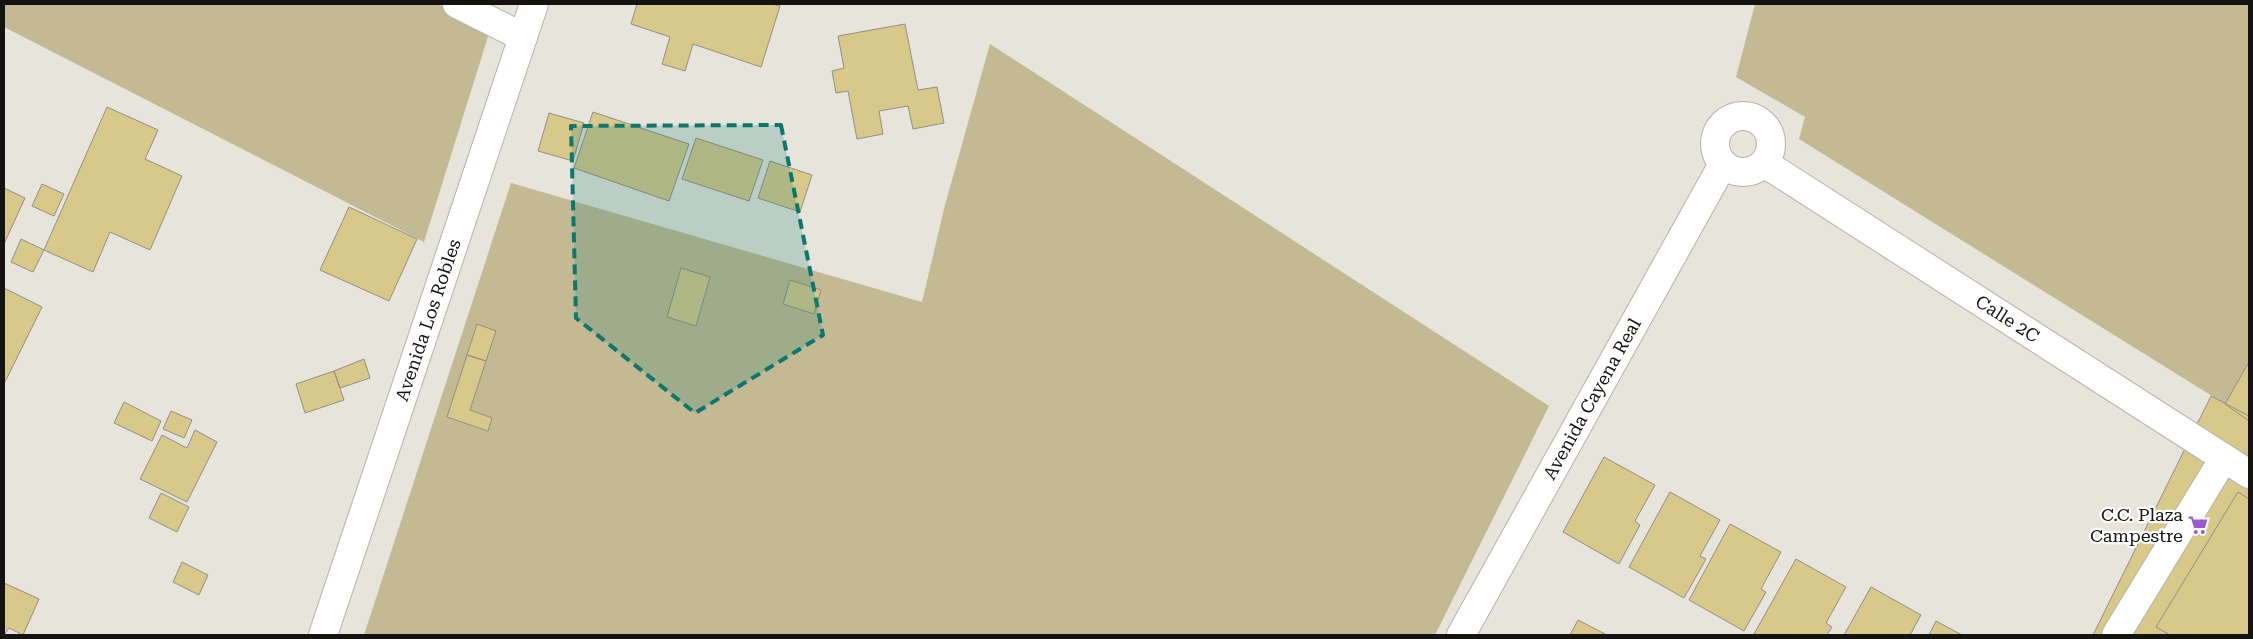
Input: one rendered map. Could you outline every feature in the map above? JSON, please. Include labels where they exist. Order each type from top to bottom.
[{"type":"street","points":[[457,4],[523,37]]},
{"type":"street","name":"Avenida Los Robles","points":[[323,635],[534,4]]},
{"type":"street","points":[[1743,116],[1752,117],[1766,128],[1771,146],[1764,163],[1757,169],[1748,172],[1730,169],[1723,164],[1717,156],[1715,147],[1719,129],[1725,122],[1743,116]]},
{"type":"street","name":"Calle 2C","points":[[1764,163],[2249,474]]},
{"type":"street","name":"Avenida Cayena Real","points":[[1461,635],[1723,164]]},
{"type":"street","points":[[2116,635],[2224,458]]},
{"type":"highlighted area","points":[[781,125],[823,335],[695,413],[576,318],[571,126]]},
{"type":"shaded area","points":[[4,4],[438,4],[490,30],[424,242],[4,27]]},
{"type":"shaded area","points":[[1755,4],[2249,4],[2249,362],[2225,404],[1799,139],[1805,117],[1736,77]]},
{"type":"shaded area","points":[[990,44],[1549,406],[1435,635],[364,635],[511,183],[922,302],[945,205]]},
{"type":"building","points":[[637,4],[772,4],[780,6],[761,67],[693,44],[685,71],[662,64],[670,37],[631,24]]},
{"type":"building","points":[[905,24],[918,90],[937,87],[944,123],[913,129],[908,106],[879,111],[883,134],[857,139],[848,91],[836,93],[832,71],[844,68],[838,36]]},
{"type":"building","points":[[107,107],[158,130],[145,159],[182,176],[150,250],[110,232],[93,272],[44,250]]},
{"type":"building","points":[[593,112],[689,144],[669,201],[574,168]]},
{"type":"building","points":[[549,113],[584,123],[573,161],[538,151]]},
{"type":"building","points":[[696,138],[763,160],[749,201],[682,179]]},
{"type":"building","points":[[770,161],[812,175],[800,212],[758,198]]},
{"type":"building","points":[[42,184],[64,194],[54,216],[32,206]]},
{"type":"building","points":[[4,188],[25,198],[4,244]]},
{"type":"building","points":[[349,207],[417,239],[389,301],[320,270]]},
{"type":"building","points":[[21,239],[44,250],[33,272],[11,262]]},
{"type":"building","points":[[681,268],[710,277],[696,326],[667,317]]},
{"type":"building","points":[[790,280],[821,290],[814,314],[783,304]]},
{"type":"building","points":[[4,288],[42,307],[4,384]]},
{"type":"building","points":[[477,324],[496,331],[486,361],[467,355]]},
{"type":"building","points":[[467,355],[486,361],[470,410],[492,418],[488,431],[447,417]]},
{"type":"building","points":[[364,359],[370,378],[340,388],[334,371]]},
{"type":"building","points":[[2249,362],[2249,421],[2225,404]]},
{"type":"building","points":[[334,371],[344,400],[305,413],[296,384]]},
{"type":"building","name":"C.C. Plaza Campestre","points":[[2211,396],[2249,416],[2249,635],[2093,635]]},
{"type":"building","points":[[124,402],[161,421],[152,441],[114,423]]},
{"type":"building","points":[[171,411],[192,420],[184,438],[163,429]]},
{"type":"building","points":[[195,430],[217,442],[187,502],[140,479],[162,435],[187,448]]},
{"type":"building","points":[[1604,457],[1655,485],[1635,521],[1640,525],[1619,564],[1563,532]]},
{"type":"building","points":[[1670,492],[1720,520],[1700,556],[1706,559],[1684,598],[1629,567]]},
{"type":"building","points":[[2238,492],[2249,499],[2249,635],[2170,635],[2156,627]]},
{"type":"building","points":[[161,493],[189,507],[177,532],[149,518]]},
{"type":"building","points":[[1730,524],[1781,552],[1761,589],[1766,592],[1744,631],[1689,600]]},
{"type":"building","points":[[1796,559],[1846,587],[1826,623],[1832,627],[1827,635],[1754,634]]},
{"type":"building","points":[[182,562],[208,575],[199,595],[173,582]]},
{"type":"building","points":[[4,583],[39,599],[23,635],[9,628],[4,635]]},
{"type":"building","points":[[1871,587],[1921,615],[1910,635],[1844,635]]},
{"type":"building","points":[[1578,620],[1607,635],[1570,635]]},
{"type":"building","points":[[1936,621],[1962,635],[1929,635]]},
{"type":"place","name":"C.C. Plaza Campestre","points":[[2198,525]]}]
